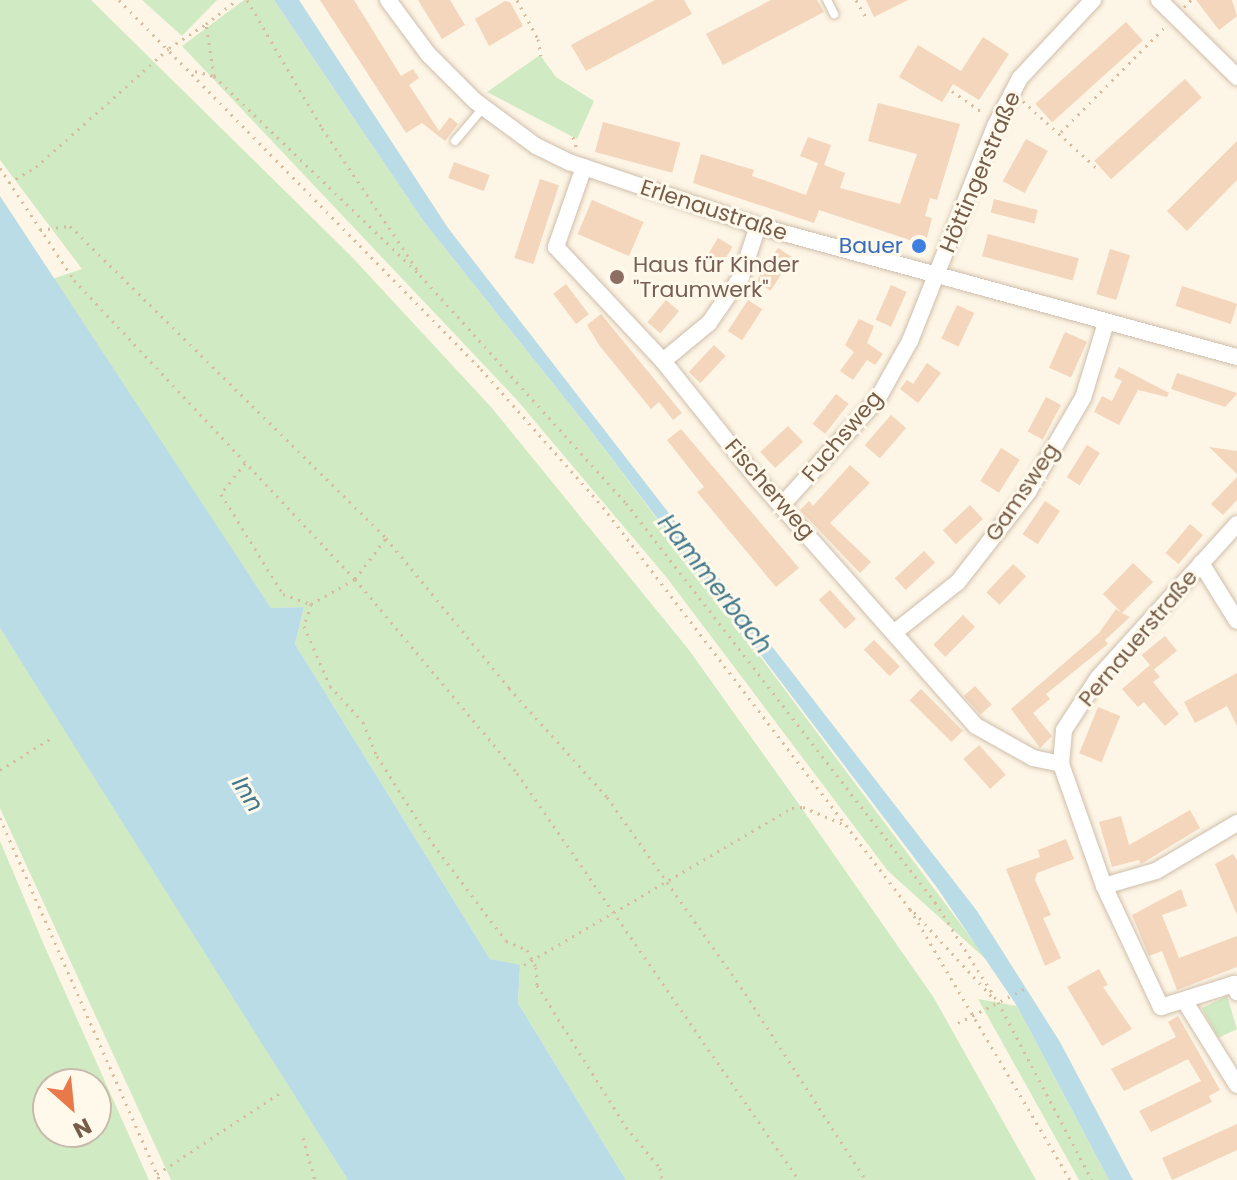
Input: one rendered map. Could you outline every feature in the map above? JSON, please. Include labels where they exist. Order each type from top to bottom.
[{"type":"street","name":"Erlenaustraße","points":[[388,0],[428,54],[483,108],[536,146],[584,167],[758,226],[1237,357]]},
{"type":"street","name":"Höttingerstraße","points":[[937,276],[997,122],[1012,93],[1060,31],[1093,0]]},
{"type":"street","points":[[1159,0],[1237,77]]},
{"type":"street","name":"Fischerweg","points":[[584,167],[556,247],[663,361],[782,505],[976,726],[1033,758],[1061,764]]},
{"type":"street","points":[[663,361],[709,323],[741,277],[758,226]]},
{"type":"street","name":"Fuchsweg","points":[[782,505],[877,400],[910,341],[937,276]]},
{"type":"street","name":"Gamsweg","points":[[895,632],[958,582],[1028,492],[1083,398],[1106,323]]},
{"type":"street","name":"Pernauerstraße","points":[[1061,764],[1064,730],[1098,678],[1237,524]]},
{"type":"street","points":[[1201,563],[1237,621]]},
{"type":"street","points":[[1061,764],[1104,886],[1161,1007],[1234,984],[1237,992]]},
{"type":"street","points":[[1104,886],[1156,871],[1237,823]]},
{"type":"street","points":[[1184,1000],[1237,1085]]},
{"type":"lane","points":[[827,0],[834,14]]},
{"type":"lane","points":[[455,141],[483,108]]},
{"type":"path","points":[[119,0],[193,71],[556,452],[910,909],[975,1014],[1070,1180]]},
{"type":"path","points":[[9,183],[102,112],[169,48],[237,0]]},
{"type":"path","points":[[247,0],[322,128],[420,275]]},
{"type":"path","points":[[517,0],[538,39],[541,56]]},
{"type":"path","points":[[856,0],[867,19]]},
{"type":"path","points":[[1061,132],[1175,16]]},
{"type":"path","points":[[206,24],[214,76]]},
{"type":"path","points":[[193,71],[214,76],[420,275],[530,391],[635,515],[865,807],[935,902],[996,1003],[1092,1180]]},
{"type":"path","points":[[952,91],[997,122]]},
{"type":"path","points":[[1012,93],[1061,132],[1100,171]]},
{"type":"path","points":[[0,168],[74,280],[355,579],[517,773],[799,1180]]},
{"type":"path","points":[[40,230],[70,226],[386,538],[607,797],[866,1180]]},
{"type":"path","points":[[246,463],[221,494],[283,594],[311,604]]},
{"type":"path","points":[[386,538],[355,579],[311,604],[304,626],[330,686],[363,722],[377,756],[433,844],[506,941],[527,950],[533,959],[537,985],[626,1127],[660,1168],[662,1180]]},
{"type":"path","points":[[0,770],[53,737]]},
{"type":"path","points":[[524,965],[612,909],[666,881],[777,815],[803,807],[848,826]]},
{"type":"path","points":[[0,818],[160,1180]]},
{"type":"path","points":[[910,909],[927,921],[996,1003]]},
{"type":"path","points":[[958,1023],[1028,987]]},
{"type":"path","points":[[157,1174],[280,1093]]},
{"type":"path","points":[[303,1138],[315,1180]]},
{"type":"green space","points":[[0,0],[91,0],[351,256],[491,407],[689,650],[796,800],[934,998],[1036,1180],[626,1180],[518,1003],[520,966],[490,959],[295,644],[304,607],[271,608],[52,279],[82,269],[0,160]]},
{"type":"green space","points":[[142,0],[217,0],[182,36]]},
{"type":"green space","points":[[244,0],[274,0],[424,222],[591,431],[989,962],[888,871],[667,578],[517,400],[182,46]]},
{"type":"green space","points":[[540,55],[556,77],[594,101],[577,139],[487,92]]},
{"type":"green space","points":[[0,628],[107,793],[348,1180],[171,1180],[0,808]]},
{"type":"green space","points":[[0,841],[99,1068],[32,1068],[32,1148],[112,1148],[112,1097],[149,1180],[0,1180]]},
{"type":"green space","points":[[1227,996],[1237,1029],[1218,1038],[1202,1008]]},
{"type":"green space","points":[[978,999],[1017,1006],[1109,1180],[1079,1180]]},
{"type":"water","name":"Hammerbach","points":[[274,0],[299,0],[448,228],[977,911],[1060,1042],[1133,1180],[1109,1180],[1017,1006],[938,889],[591,431],[424,222]]},
{"type":"water","name":"Inn","points":[[0,196],[271,608],[304,607],[295,644],[490,959],[520,965],[518,1003],[626,1180],[348,1180],[0,628]]},
{"type":"building","points":[[320,0],[354,0],[401,76],[413,69],[419,78],[409,85],[439,131],[450,117],[458,124],[445,141],[422,123],[406,133]]},
{"type":"building","points":[[418,0],[450,0],[465,25],[442,39]]},
{"type":"building","points":[[655,0],[684,0],[692,14],[586,71],[571,45]]},
{"type":"building","points":[[771,0],[817,0],[824,12],[723,65],[706,34]]},
{"type":"building","points":[[866,0],[908,0],[874,17]]},
{"type":"building","points":[[1196,0],[1232,0],[1237,16],[1219,30]]},
{"type":"building","points":[[505,1],[510,2],[523,26],[489,46],[475,19]]},
{"type":"building","points":[[1126,22],[1143,41],[1052,122],[1035,104]]},
{"type":"building","points":[[983,37],[1009,54],[979,100],[953,84],[942,102],[899,77],[918,45],[961,71]]},
{"type":"building","points":[[1185,79],[1202,98],[1111,179],[1094,161]]},
{"type":"building","points":[[878,103],[960,124],[937,200],[930,198],[925,216],[932,218],[925,245],[819,210],[814,223],[693,183],[701,154],[754,170],[752,176],[806,195],[818,163],[800,156],[808,137],[831,145],[824,165],[845,173],[840,188],[900,204],[917,154],[868,141]]},
{"type":"building","points":[[603,122],[680,143],[672,173],[595,152]]},
{"type":"building","points":[[1026,139],[1048,151],[1025,193],[1003,181]]},
{"type":"building","points":[[1237,141],[1237,180],[1187,231],[1167,211]]},
{"type":"building","points":[[454,162],[490,175],[484,191],[448,178]]},
{"type":"building","points":[[540,179],[559,185],[533,264],[514,258]]},
{"type":"building","points":[[994,199],[1038,210],[1034,223],[991,213]]},
{"type":"building","points":[[592,200],[644,222],[629,256],[578,234]]},
{"type":"building","points":[[988,234],[1079,258],[1073,281],[982,256]]},
{"type":"building","points":[[718,238],[733,247],[722,265],[707,256]]},
{"type":"building","points":[[778,248],[792,257],[770,291],[756,282]]},
{"type":"building","points":[[1110,249],[1130,255],[1116,300],[1096,294]]},
{"type":"building","points":[[566,284],[589,314],[576,324],[553,294]]},
{"type":"building","points":[[891,285],[907,292],[891,327],[876,320]]},
{"type":"building","points":[[1182,286],[1237,304],[1231,324],[1176,306]]},
{"type":"building","points":[[666,300],[679,311],[660,333],[647,322]]},
{"type":"building","points":[[748,300],[762,309],[742,340],[728,331]]},
{"type":"building","points":[[957,305],[974,313],[959,347],[941,339]]},
{"type":"building","points":[[601,314],[682,413],[673,420],[659,402],[651,409],[599,345],[587,325]]},
{"type":"building","points":[[859,319],[874,326],[867,343],[883,354],[875,365],[867,360],[853,380],[840,371],[854,352],[845,345]]},
{"type":"building","points":[[1065,332],[1087,342],[1071,377],[1049,368]]},
{"type":"building","points":[[714,345],[726,356],[700,383],[689,372]]},
{"type":"building","points":[[927,363],[941,373],[918,403],[900,389],[907,380],[913,384]]},
{"type":"building","points":[[1119,367],[1169,393],[1167,397],[1138,390],[1119,425],[1094,412],[1102,396],[1112,401],[1122,381],[1114,377]]},
{"type":"building","points":[[1177,373],[1237,394],[1225,407],[1171,389]]},
{"type":"building","points":[[836,394],[849,404],[825,434],[813,424]]},
{"type":"building","points":[[1046,397],[1061,405],[1043,439],[1028,431]]},
{"type":"building","points":[[891,415],[906,428],[880,458],[865,445]]},
{"type":"building","points":[[788,426],[803,442],[775,468],[760,452]]},
{"type":"building","points":[[681,429],[799,568],[776,587],[697,492],[704,487],[667,440]]},
{"type":"building","points":[[1087,445],[1100,453],[1080,485],[1067,477]]},
{"type":"building","points":[[1209,447],[1237,451],[1237,474]]},
{"type":"building","points":[[1001,448],[1020,460],[999,493],[980,481]]},
{"type":"building","points":[[850,465],[870,483],[830,523],[871,562],[860,573],[800,510],[809,501],[813,506]]},
{"type":"building","points":[[1237,477],[1237,500],[1223,515],[1211,504]]},
{"type":"building","points":[[1045,501],[1060,511],[1038,544],[1023,534]]},
{"type":"building","points":[[970,505],[983,519],[956,544],[943,530]]},
{"type":"building","points":[[1190,524],[1203,535],[1179,564],[1166,553]]},
{"type":"building","points":[[924,551],[935,563],[906,590],[895,578]]},
{"type":"building","points":[[1133,563],[1153,582],[1122,613],[1103,594]]},
{"type":"building","points":[[1013,564],[1026,576],[1000,605],[986,593]]},
{"type":"building","points":[[830,590],[856,619],[845,629],[819,600]]},
{"type":"building","points":[[1116,609],[1130,617],[1105,640],[1108,644],[1046,694],[1050,699],[1033,713],[1052,736],[1040,748],[1011,709],[1099,633]]},
{"type":"building","points":[[963,615],[975,627],[945,657],[933,645]]},
{"type":"building","points":[[1165,636],[1177,651],[1154,670],[1142,655]]},
{"type":"building","points":[[874,640],[900,667],[890,676],[864,650]]},
{"type":"building","points":[[1150,665],[1160,677],[1153,682],[1179,714],[1165,726],[1144,702],[1138,707],[1122,689]]},
{"type":"building","points":[[1237,673],[1237,726],[1227,706],[1195,723],[1184,702]]},
{"type":"building","points":[[975,686],[992,705],[981,715],[964,696]]},
{"type":"building","points":[[921,689],[963,731],[951,742],[910,700]]},
{"type":"building","points":[[1098,707],[1120,716],[1102,762],[1079,753]]},
{"type":"building","points":[[979,745],[1006,775],[990,789],[963,759]]},
{"type":"building","points":[[1190,810],[1200,828],[1141,864],[1139,860],[1112,867],[1099,822],[1121,816],[1129,845]]},
{"type":"building","points":[[1066,839],[1074,859],[1037,873],[1035,880],[1051,915],[1043,918],[1061,958],[1045,966],[1006,869],[1040,857],[1038,850]]},
{"type":"building","points":[[1233,854],[1237,860],[1237,915],[1215,864]]},
{"type":"building","points":[[1181,889],[1187,906],[1162,915],[1179,958],[1237,936],[1237,967],[1177,990],[1162,951],[1149,956],[1132,915]]},
{"type":"building","points":[[1099,969],[1108,985],[1103,987],[1132,1029],[1102,1046],[1067,987]]},
{"type":"building","points":[[1178,1016],[1220,1090],[1209,1096],[1212,1102],[1151,1132],[1139,1111],[1201,1081],[1188,1059],[1124,1091],[1111,1069],[1176,1037],[1168,1022]]},
{"type":"building","points":[[1237,1124],[1237,1150],[1172,1180],[1162,1158]]},
{"type":"place","name":"Bauer","points":[[919,246]]},
{"type":"place","name":"Haus für Kinder \"Traumwerk\"","points":[[617,277]]}]
